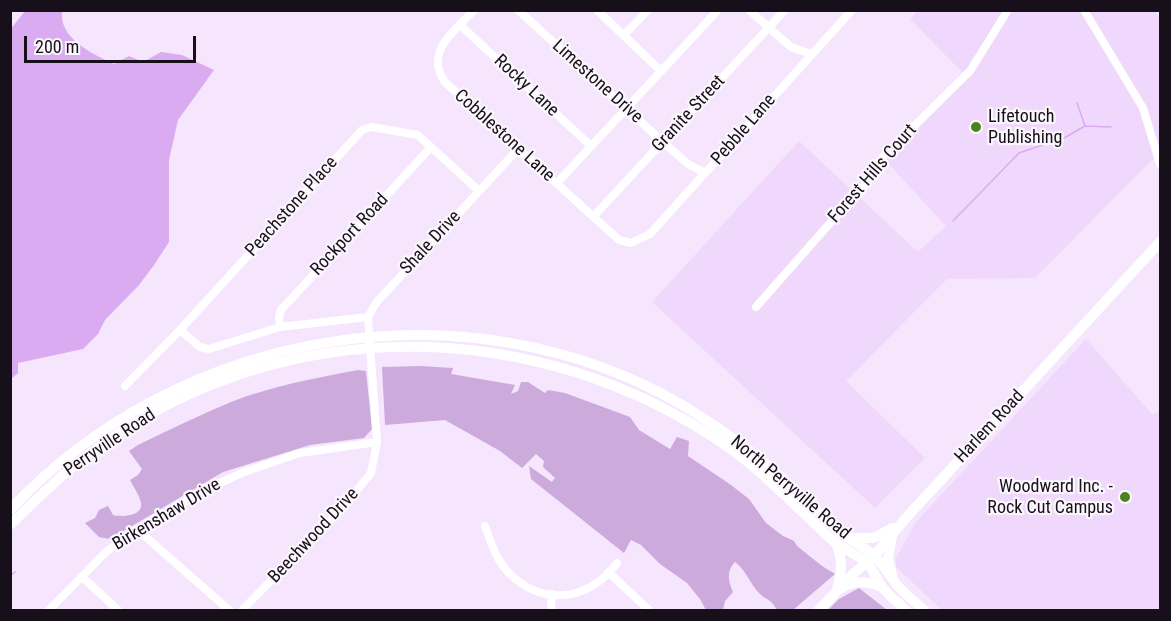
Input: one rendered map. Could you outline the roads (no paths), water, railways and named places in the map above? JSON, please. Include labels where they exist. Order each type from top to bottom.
[{"type":"main road","name":"Harlem Road","points":[[819,610],[853,574],[871,560],[905,519],[1161,242]]},
{"type":"main road","name":"North Perryville Road","points":[[188,389],[297,358],[371,342],[490,352],[549,364],[606,381],[665,409],[728,447],[839,539],[871,560],[924,610]]},
{"type":"main road","name":"Perryville Road","points":[[10,510],[44,477],[98,434],[141,407],[188,389]]},
{"type":"main road","name":"Perryville Road","points":[[10,525],[57,479],[100,446],[188,389]]},
{"type":"main road","points":[[837,591],[842,567],[839,539],[874,538],[884,534],[905,519]]},
{"type":"main road","points":[[900,588],[893,577],[888,558],[893,534],[905,519]]},
{"type":"main road","name":"North Perryville Road","points":[[871,560],[882,587],[906,610]]},
{"type":"main road","points":[[837,591],[859,582],[874,583],[882,587]]},
{"type":"street","name":"Cobblestone Lane","points":[[474,10],[442,45],[437,57],[438,70],[445,81],[618,240],[631,243]]},
{"type":"street","name":"Limestone Drive","points":[[518,10],[688,164],[705,173]]},
{"type":"street","points":[[597,10],[661,71]]},
{"type":"street","points":[[624,35],[648,10]]},
{"type":"street","points":[[557,183],[718,10]]},
{"type":"street","points":[[749,10],[791,47],[811,54]]},
{"type":"street","name":"Granite Street","points":[[594,217],[785,10]]},
{"type":"street","name":"Pebble Lane","points":[[631,243],[650,234],[852,10]]},
{"type":"street","name":"Forest Hills Court","points":[[756,307],[831,222],[860,193],[879,162],[970,71],[1008,10]]},
{"type":"street","points":[[1084,10],[1143,108],[1161,164]]},
{"type":"street","name":"Rocky Lane","points":[[460,25],[591,146]]},
{"type":"street","name":"Peachstone Place","points":[[125,386],[180,330],[362,130],[372,127],[418,135],[479,191]]},
{"type":"street","name":"Rockport Road","points":[[280,327],[281,310],[431,147]]},
{"type":"street","name":"Shale Drive","points":[[369,316],[376,303],[518,149]]},
{"type":"street","points":[[180,330],[200,347],[209,349],[280,327],[369,316],[371,342]]},
{"type":"street","name":"Beechwood Drive","points":[[242,610],[339,512],[371,473],[377,442],[371,342]]},
{"type":"street","name":"Birkenshaw Drive","points":[[50,610],[107,551],[200,492],[244,472],[300,453],[377,442]]},
{"type":"street","points":[[485,526],[495,552],[509,573],[539,592],[565,596],[579,593],[593,586],[617,562]]},
{"type":"street","points":[[139,531],[229,610]]},
{"type":"street","points":[[608,572],[649,610]]},
{"type":"street","points":[[82,577],[118,610]]},
{"type":"street","points":[[550,610],[552,594]]},
{"type":"waterway","points":[[1077,103],[1085,126]]},
{"type":"waterway","points":[[953,221],[1019,153],[1066,137],[1085,126],[1111,127]]},
{"type":"waterway","points":[[10,576],[15,572]]},
{"type":"place","name":"Lifetouch Publishing","points":[[976,127]]},
{"type":"place","name":"Woodward Inc. - Rock Cut Campus","points":[[1125,497]]}]
